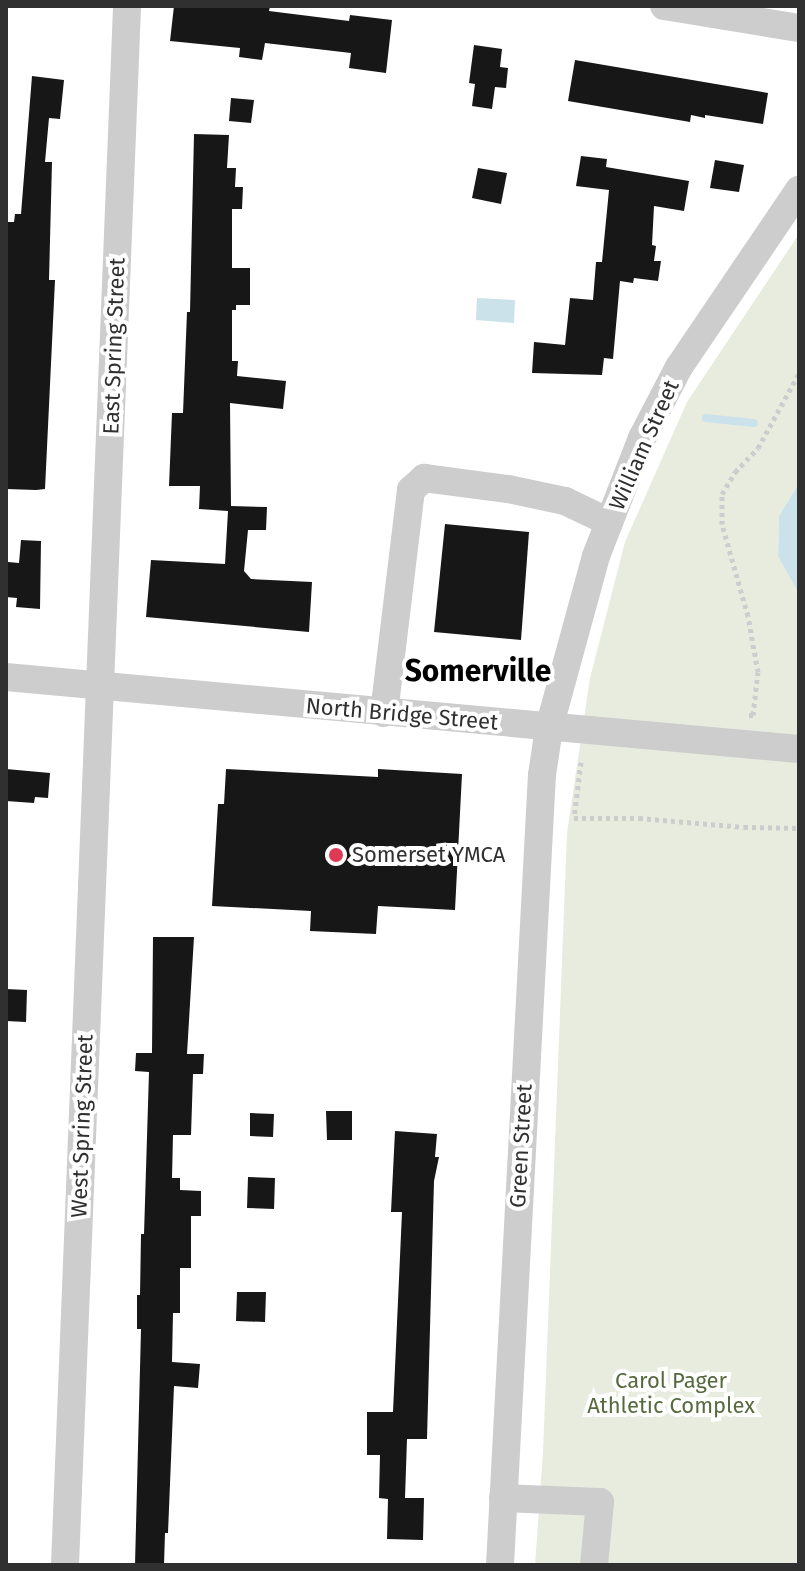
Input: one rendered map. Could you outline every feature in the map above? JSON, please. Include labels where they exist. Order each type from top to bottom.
[{"type":"street","name":"East Spring Street","points":[[101,686],[127,6]]},
{"type":"street","points":[[664,6],[799,28]]},
{"type":"street","name":"William Street","points":[[549,728],[596,556],[642,438],[679,367],[799,190]]},
{"type":"street","points":[[384,713],[411,490],[424,478],[508,489],[565,501],[609,522]]},
{"type":"street","name":"North Bridge Street","points":[[6,677],[799,749]]},
{"type":"street","name":"West Spring Street","points":[[65,1565],[101,686]]},
{"type":"street","name":"Green Street","points":[[500,1565],[541,791],[549,728]]},
{"type":"street","points":[[503,1498],[600,1502],[594,1565]]},
{"type":"path","points":[[738,714],[753,715],[758,672],[748,616],[725,539],[722,494],[735,472],[758,448],[799,373]]},
{"type":"path","points":[[581,762],[574,818],[639,818],[799,828]]},
{"type":"green space","name":"Carol Pager Athletic Complex","points":[[799,234],[799,483],[779,516],[778,555],[799,594],[799,1565],[535,1565],[543,1452],[567,833],[590,678],[625,542],[687,402]]},
{"type":"water","points":[[477,298],[515,300],[514,323],[476,320]]},
{"type":"water","points":[[799,483],[799,594],[778,556],[779,516]]},
{"type":"building","points":[[174,6],[270,6],[269,11],[349,21],[350,15],[392,20],[386,73],[349,68],[351,53],[265,43],[262,60],[239,57],[240,48],[170,41]]},
{"type":"building","points":[[474,45],[502,49],[500,67],[508,68],[506,88],[495,87],[492,109],[472,106],[475,84],[469,83]]},
{"type":"building","points":[[575,60],[768,93],[763,124],[705,115],[705,118],[691,115],[690,122],[568,101]]},
{"type":"building","points":[[32,76],[64,80],[60,119],[49,118],[45,162],[52,162],[49,280],[55,280],[45,489],[36,490],[6,489],[6,222],[14,222],[15,214],[21,214]]},
{"type":"building","points":[[231,98],[254,100],[251,123],[229,121]]},
{"type":"building","points":[[194,134],[229,135],[227,168],[236,168],[235,187],[243,187],[242,209],[232,209],[232,268],[250,268],[250,305],[236,305],[236,310],[232,310],[232,361],[238,361],[237,376],[286,381],[283,409],[230,403],[231,506],[267,507],[266,530],[248,530],[244,571],[251,579],[312,582],[309,632],[146,617],[151,560],[225,564],[228,511],[199,509],[200,486],[169,486],[172,413],[183,413],[187,312],[190,312]]},
{"type":"building","points":[[581,156],[607,159],[606,167],[689,181],[684,211],[654,206],[652,245],[656,246],[654,261],[661,261],[658,281],[634,278],[633,283],[620,281],[613,359],[604,358],[602,375],[532,373],[534,342],[565,345],[570,298],[593,300],[596,262],[602,262],[609,190],[576,186]]},
{"type":"building","points":[[715,160],[744,165],[739,192],[710,188]]},
{"type":"building","points":[[478,168],[507,173],[501,204],[472,198]]},
{"type":"building","points":[[445,524],[529,532],[521,640],[434,632]]},
{"type":"building","points":[[21,540],[41,541],[40,609],[16,607],[17,598],[6,597],[8,562],[19,563]]},
{"type":"building","points":[[6,769],[50,773],[48,798],[35,797],[34,803],[6,801]]},
{"type":"building","name":"Somerset YMCA","points":[[226,769],[378,777],[378,769],[462,774],[455,910],[378,906],[376,934],[310,931],[311,911],[212,906],[218,804],[224,804]]},
{"type":"building","points":[[153,937],[194,937],[187,1054],[204,1054],[203,1074],[193,1074],[191,1135],[173,1135],[172,1178],[180,1178],[180,1190],[201,1191],[201,1216],[191,1216],[191,1268],[180,1268],[180,1313],[173,1313],[172,1362],[200,1364],[198,1388],[174,1386],[164,1565],[135,1565],[141,1329],[137,1329],[137,1295],[140,1295],[141,1234],[144,1234],[149,1072],[135,1071],[136,1053],[152,1053]]},
{"type":"building","points":[[6,989],[27,990],[26,1022],[6,1021]]},
{"type":"building","points":[[326,1111],[352,1111],[352,1140],[327,1140]]},
{"type":"building","points":[[250,1113],[274,1114],[273,1137],[250,1136]]},
{"type":"building","points":[[395,1131],[437,1134],[435,1157],[439,1157],[434,1181],[427,1439],[407,1439],[405,1498],[424,1498],[423,1540],[387,1539],[388,1499],[379,1498],[380,1455],[367,1455],[367,1412],[393,1412],[402,1212],[391,1212]]},
{"type":"building","points":[[248,1177],[275,1178],[274,1209],[247,1208]]},
{"type":"building","points":[[237,1292],[266,1292],[265,1322],[236,1321]]},
{"type":"waterway","points":[[706,418],[754,423]]},
{"type":"place","name":"Somerset YMCA","points":[[336,855]]},
{"type":"district","name":"Somerville","points":[[478,671]]}]
